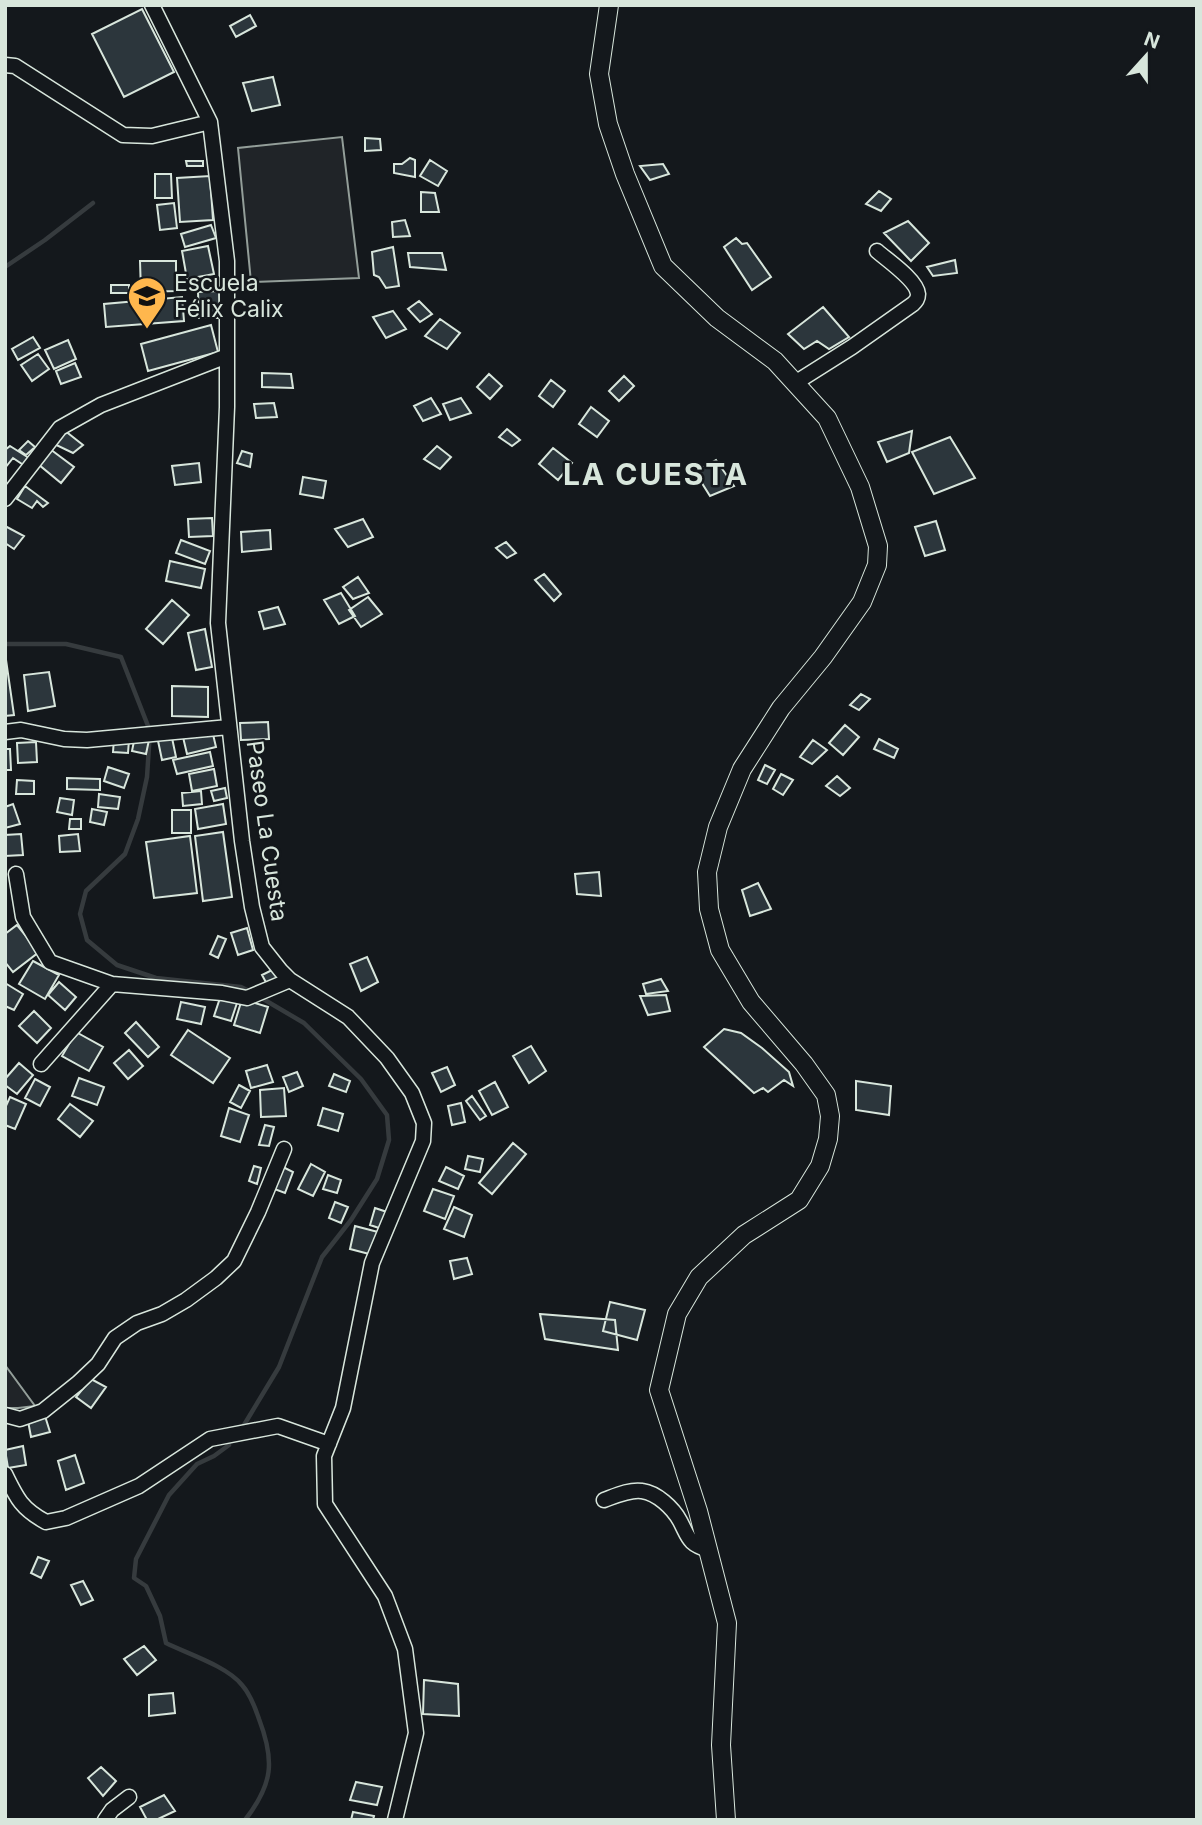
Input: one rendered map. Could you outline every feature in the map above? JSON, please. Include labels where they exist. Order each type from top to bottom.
[{"type":"street","name":"Paseo La Cuesta","points":[[152,5],[210,122],[227,261],[227,407],[218,623],[252,907],[262,947],[281,971],[290,980],[348,1017],[387,1058],[412,1093],[424,1124],[423,1141],[372,1263],[342,1408],[324,1457],[325,1504],[385,1596],[405,1648],[416,1733],[395,1820]]},
{"type":"street","points":[[609,5],[599,74],[608,124],[625,174],[663,266],[717,318],[775,361],[827,418],[860,487],[878,546],[877,565],[863,602],[781,708],[742,769],[718,827],[707,872],[709,909],[720,950],[751,1002],[804,1064],[826,1095],[830,1116],[828,1139],[820,1166],[799,1200],[744,1235],[699,1277],[677,1314],[659,1390],[698,1511],[727,1623],[721,1745],[726,1820]]},
{"type":"street","points":[[5,65],[15,66],[122,135],[152,136],[210,122]]},
{"type":"street","points":[[795,383],[852,347],[918,298],[918,291],[908,277],[877,251]]},
{"type":"street","points":[[5,499],[61,428],[101,405],[227,356]]},
{"type":"street","points":[[5,732],[21,730],[87,740],[229,727]]},
{"type":"street","points":[[16,874],[23,917],[50,962],[111,984],[222,993],[247,998],[290,980]]},
{"type":"street","points":[[41,1064],[111,984]]},
{"type":"street","points":[[5,1415],[20,1419],[43,1411],[98,1364],[115,1338],[137,1323],[162,1314],[186,1300],[234,1261],[284,1149]]},
{"type":"street","points":[[5,1474],[17,1499],[30,1514],[46,1522],[66,1518],[139,1486],[210,1439],[278,1426],[329,1444]]},
{"type":"street","points":[[604,1500],[642,1490],[660,1498],[678,1516],[695,1546],[709,1550]]},
{"type":"street","points":[[105,1820],[112,1810],[129,1797]]},
{"type":"shaded area","points":[[342,137],[359,278],[251,282],[238,148]]},
{"type":"shaded area","points":[[5,1365],[35,1406],[5,1408]]},
{"type":"building","points":[[142,9],[174,72],[124,97],[92,34]]},
{"type":"building","points":[[250,15],[256,26],[236,37],[230,26]]},
{"type":"building","points":[[273,77],[280,105],[252,111],[243,83]]},
{"type":"building","points":[[365,138],[380,139],[381,150],[365,151]]},
{"type":"building","points":[[410,158],[415,160],[415,177],[394,173],[394,164],[402,164]]},
{"type":"building","points":[[430,160],[447,171],[438,186],[420,176]]},
{"type":"building","points":[[186,161],[203,161],[203,166],[187,166]]},
{"type":"building","points":[[663,164],[669,174],[650,180],[640,166]]},
{"type":"building","points":[[155,174],[171,174],[172,198],[155,198]]},
{"type":"building","points":[[210,176],[213,220],[180,222],[177,178]]},
{"type":"building","points":[[879,191],[891,199],[881,211],[866,204]]},
{"type":"building","points":[[421,192],[435,193],[439,212],[421,212]]},
{"type":"building","points":[[174,203],[177,228],[160,230],[157,205]]},
{"type":"building","points":[[405,220],[410,236],[393,237],[392,222]]},
{"type":"building","points":[[908,221],[929,243],[911,261],[884,233]]},
{"type":"building","points":[[211,225],[216,238],[185,247],[181,234]]},
{"type":"building","points":[[736,238],[742,244],[747,243],[771,277],[752,290],[724,247]]},
{"type":"building","points":[[208,246],[214,274],[187,279],[182,251]]},
{"type":"building","points":[[393,247],[399,286],[386,288],[379,277],[374,275],[372,252]]},
{"type":"building","points":[[408,253],[442,253],[446,270],[410,267]]},
{"type":"building","points":[[955,260],[957,273],[933,276],[927,267]]},
{"type":"building","points":[[140,261],[176,261],[176,291],[141,292]]},
{"type":"building","points":[[111,285],[129,285],[129,293],[111,293]]},
{"type":"building","points":[[219,291],[220,318],[199,318],[198,292]]},
{"type":"building","points":[[182,297],[184,321],[106,327],[104,304]]},
{"type":"building","points":[[419,301],[432,314],[420,322],[408,309]]},
{"type":"building","points":[[823,307],[849,337],[829,349],[817,341],[804,349],[788,334]]},
{"type":"building","points":[[393,311],[406,329],[386,338],[373,317]]},
{"type":"building","points":[[440,319],[460,333],[447,349],[425,336]]},
{"type":"building","points":[[211,325],[218,352],[148,371],[141,344]]},
{"type":"building","points":[[33,337],[40,348],[18,360],[12,349]]},
{"type":"building","points":[[68,340],[76,359],[54,369],[45,350]]},
{"type":"building","points":[[38,354],[49,369],[32,381],[21,365]]},
{"type":"building","points":[[75,363],[81,377],[61,384],[56,371]]},
{"type":"building","points":[[262,373],[291,374],[293,388],[262,387]]},
{"type":"building","points":[[489,374],[502,386],[490,399],[477,387]]},
{"type":"building","points":[[624,376],[634,386],[619,401],[609,391]]},
{"type":"building","points":[[551,380],[565,391],[553,407],[539,396]]},
{"type":"building","points":[[431,398],[441,414],[423,421],[414,406]]},
{"type":"building","points":[[461,398],[471,413],[450,420],[443,404]]},
{"type":"building","points":[[274,403],[277,417],[256,418],[254,404]]},
{"type":"building","points":[[591,407],[609,421],[597,437],[579,424]]},
{"type":"building","points":[[507,429],[520,440],[512,446],[499,437]]},
{"type":"building","points":[[64,430],[83,445],[73,453],[52,443]]},
{"type":"building","points":[[912,431],[909,453],[887,462],[878,442]]},
{"type":"building","points":[[950,437],[975,478],[934,494],[912,452]]},
{"type":"building","points":[[28,441],[35,447],[26,455],[19,450]]},
{"type":"building","points":[[10,446],[29,458],[25,466],[13,458],[5,468],[5,450]]},
{"type":"building","points":[[437,446],[451,457],[440,469],[424,459]]},
{"type":"building","points":[[553,448],[572,463],[558,480],[539,464]]},
{"type":"building","points":[[50,449],[74,467],[61,483],[38,464]]},
{"type":"building","points":[[242,451],[252,454],[250,467],[237,463]]},
{"type":"building","points":[[716,460],[734,486],[710,496],[695,472]]},
{"type":"building","points":[[199,463],[201,482],[175,485],[172,466]]},
{"type":"building","points":[[303,477],[326,481],[323,498],[300,494]]},
{"type":"building","points":[[25,486],[48,503],[43,507],[37,501],[32,508],[17,499]]},
{"type":"building","points":[[212,518],[213,536],[189,537],[188,519]]},
{"type":"building","points":[[363,519],[373,537],[348,547],[335,529]]},
{"type":"building","points":[[936,521],[945,550],[925,556],[915,527]]},
{"type":"building","points":[[5,526],[24,536],[14,549],[5,543]]},
{"type":"building","points":[[270,530],[271,549],[242,552],[241,532]]},
{"type":"building","points":[[181,540],[210,551],[205,564],[176,553]]},
{"type":"building","points":[[506,542],[516,553],[507,558],[496,548]]},
{"type":"building","points":[[170,561],[205,569],[201,588],[166,581]]},
{"type":"building","points":[[544,574],[561,594],[554,601],[535,580]]},
{"type":"building","points":[[358,577],[369,593],[353,599],[343,587]]},
{"type":"building","points":[[341,593],[355,616],[339,624],[324,600]]},
{"type":"building","points":[[368,597],[382,614],[361,627],[349,610]]},
{"type":"building","points":[[172,600],[189,615],[163,644],[146,629]]},
{"type":"building","points":[[278,607],[285,624],[264,629],[259,612]]},
{"type":"building","points":[[205,629],[212,667],[196,670],[188,633]]},
{"type":"building","points":[[5,653],[14,715],[5,716]]},
{"type":"building","points":[[49,672],[55,706],[28,711],[24,675]]},
{"type":"building","points":[[172,686],[208,687],[208,717],[172,716]]},
{"type":"building","points":[[861,694],[870,699],[859,710],[850,705]]},
{"type":"building","points":[[268,722],[269,739],[241,740],[240,723]]},
{"type":"building","points":[[845,725],[859,737],[843,755],[829,743]]},
{"type":"building","points":[[212,730],[216,747],[187,754],[183,737]]},
{"type":"building","points":[[171,733],[176,757],[162,760],[157,736]]},
{"type":"building","points":[[135,736],[149,740],[146,754],[132,751]]},
{"type":"building","points":[[114,739],[129,740],[128,753],[113,752]]},
{"type":"building","points":[[879,739],[898,749],[894,758],[874,749]]},
{"type":"building","points":[[813,740],[827,750],[812,764],[800,757]]},
{"type":"building","points":[[36,742],[37,762],[18,763],[17,743]]},
{"type":"building","points":[[5,749],[10,749],[11,770],[5,770]]},
{"type":"building","points":[[210,752],[213,766],[177,774],[173,760]]},
{"type":"building","points":[[765,765],[775,770],[767,784],[758,780]]},
{"type":"building","points":[[108,767],[129,774],[124,788],[104,781]]},
{"type":"building","points":[[214,769],[217,786],[192,791],[189,774]]},
{"type":"building","points":[[781,774],[793,780],[783,795],[773,789]]},
{"type":"building","points":[[837,776],[850,788],[840,796],[826,786]]},
{"type":"building","points":[[67,778],[100,779],[100,790],[67,789]]},
{"type":"building","points":[[17,780],[34,781],[34,794],[16,794]]},
{"type":"building","points":[[225,788],[227,798],[214,801],[211,791]]},
{"type":"building","points":[[201,791],[202,804],[183,806],[182,793]]},
{"type":"building","points":[[99,794],[120,797],[118,809],[98,807]]},
{"type":"building","points":[[60,798],[74,800],[72,815],[57,812]]},
{"type":"building","points":[[13,804],[20,824],[5,828],[5,807]]},
{"type":"building","points":[[223,804],[226,824],[198,829],[195,809]]},
{"type":"building","points":[[92,809],[107,812],[104,825],[90,822]]},
{"type":"building","points":[[172,810],[191,810],[191,833],[172,833]]},
{"type":"building","points":[[70,819],[81,819],[81,829],[69,829]]},
{"type":"building","points":[[223,832],[232,897],[203,901],[195,836]]},
{"type":"building","points":[[21,834],[23,855],[5,856],[5,835]]},
{"type":"building","points":[[78,834],[80,851],[60,852],[59,836]]},
{"type":"building","points":[[190,836],[197,893],[154,898],[146,842]]},
{"type":"building","points":[[599,872],[601,896],[577,894],[575,874]]},
{"type":"building","points":[[758,883],[771,909],[750,916],[742,890]]},
{"type":"building","points":[[17,925],[39,952],[13,972],[5,962],[5,934]]},
{"type":"building","points":[[247,928],[253,950],[238,955],[231,933]]},
{"type":"building","points":[[218,936],[226,939],[218,958],[210,954]]},
{"type":"building","points":[[367,957],[378,982],[361,991],[350,964]]},
{"type":"building","points":[[33,961],[59,975],[45,999],[19,984]]},
{"type":"building","points":[[274,969],[280,979],[268,986],[262,975]]},
{"type":"building","points":[[661,979],[668,991],[646,994],[643,984]]},
{"type":"building","points":[[59,982],[76,997],[65,1010],[48,995]]},
{"type":"building","points":[[5,983],[23,994],[14,1010],[5,1006]]},
{"type":"building","points":[[666,995],[670,1011],[648,1015],[640,996]]},
{"type":"building","points":[[220,998],[237,1003],[231,1021],[214,1016]]},
{"type":"building","points":[[242,999],[268,1007],[260,1033],[234,1025]]},
{"type":"building","points":[[181,1002],[205,1007],[201,1024],[177,1019]]},
{"type":"building","points":[[34,1011],[51,1028],[37,1043],[19,1026]]},
{"type":"building","points":[[136,1022],[159,1047],[148,1057],[125,1033]]},
{"type":"building","points":[[724,1029],[741,1033],[762,1048],[789,1072],[793,1086],[784,1080],[768,1092],[763,1088],[754,1093],[704,1047]]},
{"type":"building","points":[[188,1030],[230,1058],[213,1083],[171,1055]]},
{"type":"building","points":[[76,1032],[103,1047],[89,1071],[62,1056]]},
{"type":"building","points":[[531,1046],[546,1071],[529,1083],[513,1056]]},
{"type":"building","points":[[129,1050],[143,1066],[128,1079],[114,1063]]},
{"type":"building","points":[[19,1063],[33,1075],[17,1094],[5,1085],[5,1079]]},
{"type":"building","points":[[267,1065],[273,1082],[251,1088],[246,1071]]},
{"type":"building","points":[[447,1067],[455,1085],[441,1092],[432,1073]]},
{"type":"building","points":[[297,1072],[303,1086],[289,1092],[283,1077]]},
{"type":"building","points":[[334,1074],[350,1081],[346,1092],[329,1086]]},
{"type":"building","points":[[79,1078],[104,1087],[97,1105],[72,1096]]},
{"type":"building","points":[[35,1079],[50,1087],[40,1106],[25,1098]]},
{"type":"building","points":[[856,1081],[891,1086],[889,1115],[856,1110]]},
{"type":"building","points":[[495,1082],[508,1107],[492,1115],[479,1091]]},
{"type":"building","points":[[239,1085],[250,1091],[241,1108],[230,1102]]},
{"type":"building","points":[[284,1088],[286,1116],[261,1117],[260,1090]]},
{"type":"building","points":[[472,1096],[486,1116],[480,1120],[466,1101]]},
{"type":"building","points":[[10,1097],[26,1104],[15,1129],[5,1125],[5,1108]]},
{"type":"building","points":[[461,1103],[465,1122],[452,1125],[448,1106]]},
{"type":"building","points":[[70,1104],[93,1121],[80,1137],[58,1119]]},
{"type":"building","points":[[229,1108],[249,1115],[240,1142],[221,1136]]},
{"type":"building","points":[[323,1108],[343,1114],[338,1131],[318,1125]]},
{"type":"building","points":[[265,1125],[274,1127],[269,1146],[259,1145]]},
{"type":"building","points":[[513,1143],[526,1154],[492,1194],[479,1183]]},
{"type":"building","points":[[468,1156],[483,1159],[480,1172],[465,1169]]},
{"type":"building","points":[[311,1164],[325,1172],[313,1196],[298,1189]]},
{"type":"building","points":[[279,1165],[293,1172],[285,1193],[269,1187]]},
{"type":"building","points":[[254,1166],[261,1168],[257,1184],[249,1181]]},
{"type":"building","points":[[446,1167],[464,1176],[458,1189],[439,1181]]},
{"type":"building","points":[[328,1175],[341,1180],[337,1193],[323,1189]]},
{"type":"building","points":[[433,1189],[454,1196],[445,1219],[424,1211]]},
{"type":"building","points":[[335,1202],[348,1207],[341,1223],[329,1218]]},
{"type":"building","points":[[454,1207],[472,1215],[464,1237],[444,1229]]},
{"type":"building","points":[[375,1208],[387,1212],[382,1229],[370,1225]]},
{"type":"building","points":[[355,1226],[378,1232],[373,1255],[350,1249]]},
{"type":"building","points":[[467,1258],[472,1274],[454,1279],[450,1261]]},
{"type":"building","points":[[610,1302],[645,1310],[637,1340],[603,1331]]},
{"type":"building","points":[[540,1314],[615,1320],[618,1350],[545,1339]]},
{"type":"building","points":[[91,1379],[106,1387],[91,1408],[76,1397]]},
{"type":"building","points":[[45,1416],[50,1432],[31,1437],[28,1421]]},
{"type":"building","points":[[23,1446],[26,1465],[8,1468],[5,1450]]},
{"type":"building","points":[[75,1455],[84,1483],[66,1490],[58,1461]]},
{"type":"building","points":[[38,1557],[49,1561],[41,1578],[31,1573]]},
{"type":"building","points":[[83,1581],[93,1600],[81,1605],[71,1585]]},
{"type":"building","points":[[144,1646],[156,1660],[137,1675],[124,1659]]},
{"type":"building","points":[[424,1680],[458,1684],[459,1716],[423,1714]]},
{"type":"building","points":[[173,1693],[175,1713],[149,1716],[149,1695]]},
{"type":"building","points":[[101,1767],[116,1781],[103,1796],[88,1778]]},
{"type":"building","points":[[356,1782],[382,1787],[377,1805],[350,1800]]},
{"type":"building","points":[[164,1795],[175,1811],[156,1820],[147,1820],[140,1807]]},
{"type":"building","points":[[353,1812],[374,1816],[373,1820],[351,1820]]},
{"type":"waterway","points":[[5,267],[93,203]]},
{"type":"waterway","points":[[5,644],[66,644],[121,657],[150,731],[147,777],[138,819],[125,854],[86,891],[80,914],[87,940],[117,965],[156,978],[241,987],[251,992]]},
{"type":"waterway","points":[[244,1425],[279,1367],[322,1257],[351,1220],[377,1179],[389,1140],[387,1115],[361,1079],[304,1023],[258,996]]},
{"type":"waterway","points":[[229,1445],[197,1464],[169,1495],[136,1559],[134,1578],[146,1586],[160,1616],[166,1643],[227,1672],[242,1685],[252,1701],[268,1747],[269,1760],[266,1783],[245,1820]]},
{"type":"place","name":"Escuela Félix Calix","points":[[147,330]]},
{"type":"district","name":"LA CUESTA","points":[[656,474]]}]
